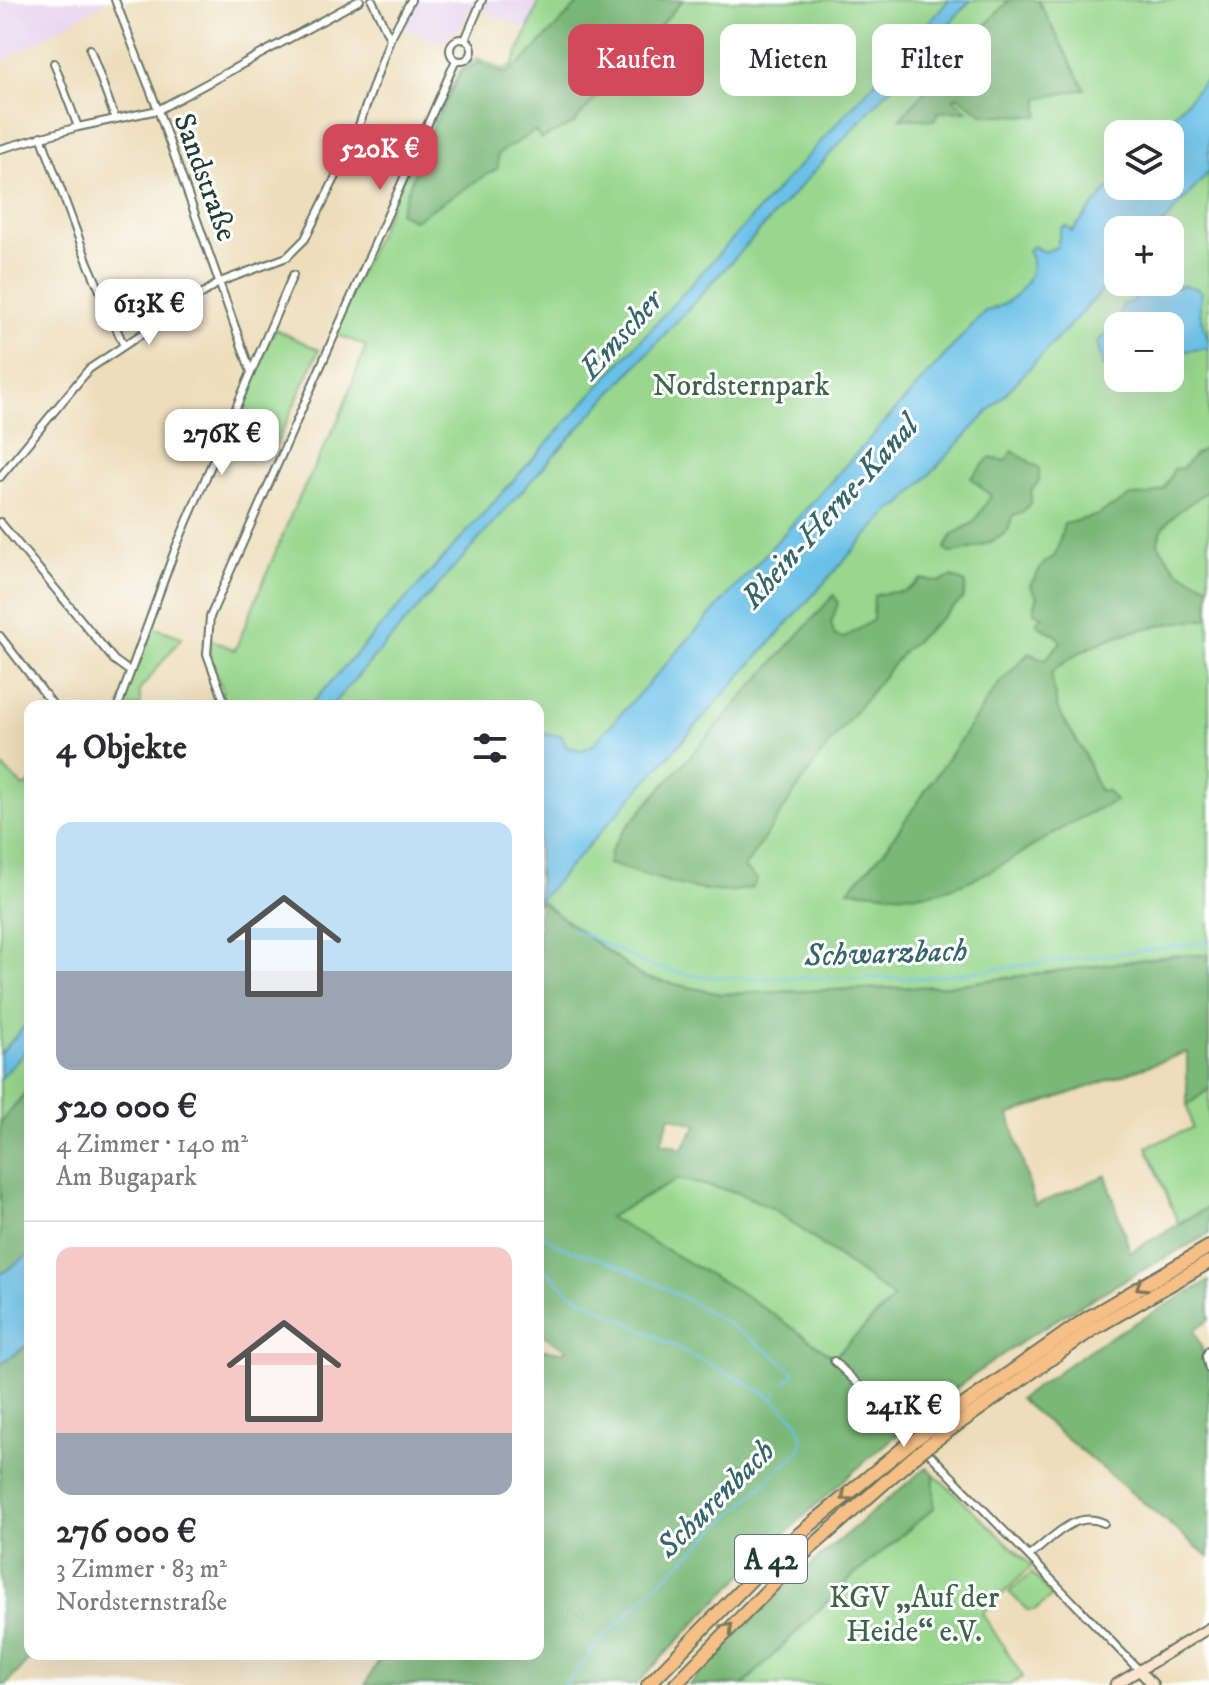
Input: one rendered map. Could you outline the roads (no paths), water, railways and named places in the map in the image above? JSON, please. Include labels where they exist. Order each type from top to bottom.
[{"type":"highway","name":"A 42","points":[[648,1685],[780,1550],[1086,1319],[1209,1247]]},
{"type":"highway","name":"A 42","points":[[1021,1370],[1209,1262]]},
{"type":"highway","name":"A 42","points":[[675,1685],[799,1558],[911,1451]]},
{"type":"street","name":"Sandstraße","points":[[115,0],[158,110],[251,372]]},
{"type":"street","points":[[0,149],[41,136],[158,110],[360,0]]},
{"type":"street","points":[[372,0],[390,39]]},
{"type":"street","points":[[0,477],[89,369],[220,282],[277,263],[305,239],[353,142],[389,49],[390,39],[411,0]]},
{"type":"street","points":[[465,40],[482,0]]},
{"type":"street","points":[[457,39],[465,40],[471,46],[471,54],[465,60],[456,60],[450,53],[451,45],[457,39]]},
{"type":"street","points":[[90,49],[115,118]]},
{"type":"street","points":[[224,700],[207,654],[210,617],[456,60]]},
{"type":"street","points":[[54,63],[78,127]]},
{"type":"street","points":[[41,136],[77,235],[124,346]]},
{"type":"street","points":[[120,700],[170,562],[293,275]]},
{"type":"street","points":[[0,522],[114,660],[129,671]]},
{"type":"street","points":[[0,636],[49,700]]},
{"type":"street","points":[[1209,1350],[1206,1356],[1209,1369]]},
{"type":"street","points":[[834,1361],[886,1409],[1153,1685]]},
{"type":"street","points":[[1029,1556],[1079,1519],[1091,1518],[1104,1523]]},
{"type":"street","points":[[1115,1685],[1209,1628]]},
{"type":"water","points":[[949,0],[971,0],[949,24],[927,24]]},
{"type":"water","points":[[1209,76],[1209,172],[1184,200],[1184,120],[1170,120]]},
{"type":"water","points":[[872,85],[872,96],[883,96],[547,463],[336,700],[314,700]]},
{"type":"water","name":"Rhein-Herne-Kanal","points":[[1104,194],[1104,200],[1184,200],[1170,216],[1104,216],[1104,289],[901,505],[893,508],[858,545],[544,895],[544,734],[561,735],[567,747],[582,750],[592,746],[985,311],[1004,304],[1021,289],[1031,270],[1028,250],[1033,246],[1044,252],[1057,247],[1061,228],[1066,226],[1072,231]]},
{"type":"water","points":[[1184,285],[1199,289],[1209,348],[1184,351],[1184,312],[1120,312],[1123,304],[1135,301],[1134,296],[1184,296]]},
{"type":"water","points":[[1104,336],[1103,367],[1097,342]]},
{"type":"water","points":[[24,1027],[24,1053],[0,1079],[0,1054]]},
{"type":"water","points":[[24,1258],[24,1347],[0,1364],[0,1275]]},
{"type":"waterway","name":"Schwarzbach","points":[[573,929],[650,966],[695,976],[734,978],[923,978],[1209,942]]},
{"type":"waterway","points":[[544,1235],[564,1248],[615,1264],[709,1312],[757,1343],[794,1373],[786,1382]]},
{"type":"waterway","name":"Schurenbach","points":[[544,1268],[569,1292],[769,1395],[798,1422],[803,1442],[799,1451],[597,1645],[565,1685]]},
{"type":"waterway","points":[[774,1398],[778,1392]]},
{"type":"water label","name":"Emscher","points":[[620,334]]},
{"type":"park label","name":"Nordsternpark","points":[[741,385]]},
{"type":"park label","name":"KGV „Auf der Heide“ e.V.","points":[[914,1614]]}]
